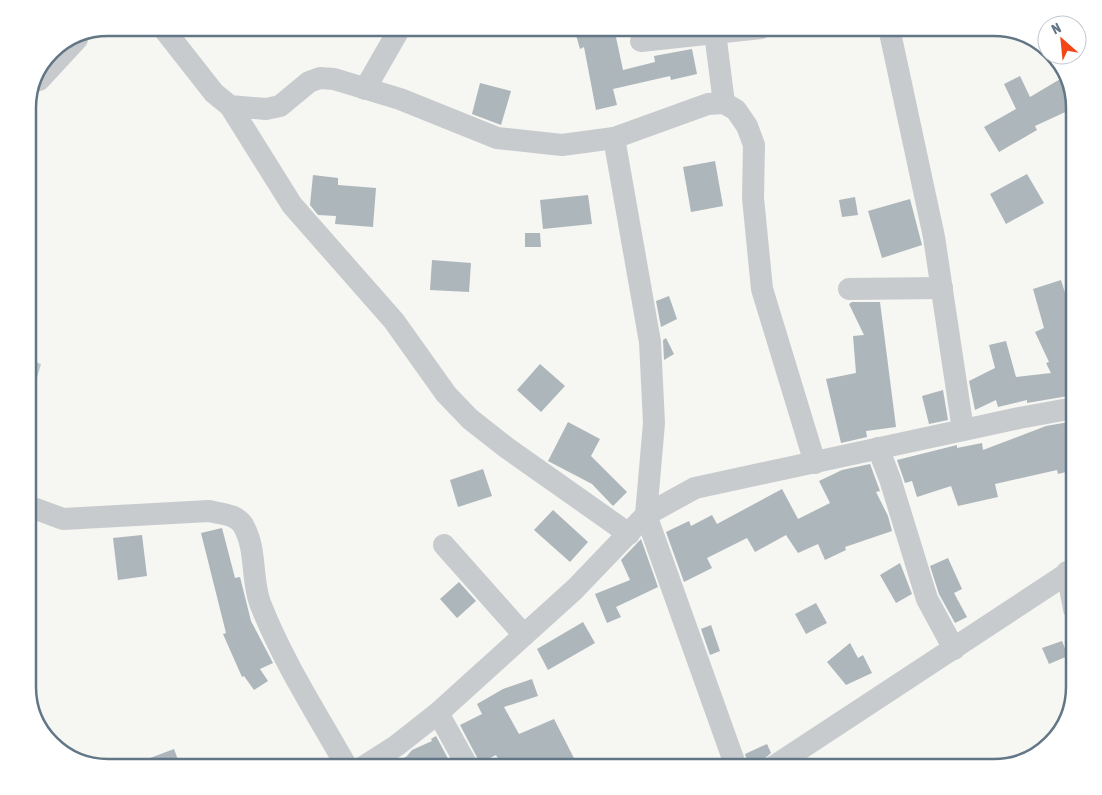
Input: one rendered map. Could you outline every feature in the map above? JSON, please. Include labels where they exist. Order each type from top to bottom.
[{"type":"street","points":[[169,36],[214,93],[230,106],[292,205],[394,321],[446,394],[470,419],[507,448],[628,534]]},
{"type":"street","points":[[365,89],[395,36]]},
{"type":"street","points":[[641,42],[690,36]]},
{"type":"street","points":[[715,36],[724,103]]},
{"type":"street","points":[[891,36],[934,237],[963,430]]},
{"type":"street","points":[[48,71],[69,47]]},
{"type":"street","points":[[230,106],[266,109],[280,106],[300,88],[320,78],[334,79],[400,99],[497,138],[562,145],[614,138],[708,104],[724,103],[736,110],[748,126],[754,145],[753,198],[762,289],[816,462]]},
{"type":"street","points":[[614,138],[650,342],[654,423],[646,514],[733,759]]},
{"type":"street","points":[[849,289],[942,288]]},
{"type":"street","points":[[376,759],[396,746],[438,712],[575,589],[646,514],[695,488],[1066,410]]},
{"type":"street","points":[[878,448],[890,479],[927,599],[954,648]]},
{"type":"street","points":[[36,509],[63,519],[209,512],[232,516],[242,525],[254,560],[259,601],[280,648],[342,759]]},
{"type":"street","points":[[444,545],[524,635]]},
{"type":"street","points":[[787,759],[1066,573]]},
{"type":"street","points":[[438,712],[463,759]]},
{"type":"shaded area","points":[[36,362],[41,364],[36,381]]},
{"type":"building","points":[[576,36],[616,36],[623,70],[655,62],[654,56],[692,49],[697,74],[671,80],[670,76],[613,89],[617,105],[596,110],[584,47],[580,49]]},
{"type":"building","points":[[1020,76],[1030,97],[1059,80],[1064,94],[1066,112],[1035,126],[1037,130],[999,152],[984,127],[1016,109],[1004,84]]},
{"type":"building","points":[[480,83],[511,91],[501,125],[472,114]]},
{"type":"building","points":[[715,161],[723,206],[691,212],[683,167]]},
{"type":"building","points":[[1027,174],[1044,203],[1006,224],[990,194]]},
{"type":"building","points":[[313,175],[338,178],[338,185],[376,188],[373,227],[335,224],[336,216],[318,215],[310,205]]},
{"type":"building","points":[[588,195],[592,224],[543,229],[540,200]]},
{"type":"building","points":[[855,197],[858,215],[842,217],[839,200]]},
{"type":"building","points":[[910,199],[922,245],[882,258],[868,211]]},
{"type":"building","points":[[525,233],[540,233],[541,247],[525,247]]},
{"type":"building","points":[[432,260],[471,263],[469,292],[430,290]]},
{"type":"building","points":[[1061,280],[1066,296],[1066,396],[1027,403],[1027,400],[998,407],[996,400],[975,410],[969,381],[995,368],[989,345],[1006,341],[1016,377],[1051,373],[1046,363],[1049,362],[1035,332],[1044,328],[1033,289]]},
{"type":"building","points":[[669,296],[677,319],[661,327],[656,301]]},
{"type":"building","points":[[852,302],[880,302],[896,427],[866,431],[867,437],[841,443],[826,379],[856,373],[853,336],[864,335],[849,304]]},
{"type":"building","points":[[666,338],[674,354],[664,360],[663,340]]},
{"type":"building","points":[[540,364],[565,386],[541,412],[517,390]]},
{"type":"building","points":[[943,390],[948,420],[929,424],[922,396]]},
{"type":"building","points":[[568,422],[600,439],[591,456],[627,492],[613,506],[592,484],[548,461]]},
{"type":"building","points":[[1066,423],[1066,472],[1058,474],[1057,470],[995,484],[998,497],[958,506],[951,486],[917,497],[912,481],[905,483],[897,460],[957,445],[957,448],[982,443],[983,450],[1046,426]]},
{"type":"building","points":[[870,464],[880,491],[876,492],[888,516],[892,531],[845,547],[846,550],[825,560],[818,544],[798,553],[786,535],[755,552],[747,538],[707,558],[712,568],[684,582],[666,532],[689,521],[691,526],[712,515],[717,524],[782,489],[798,519],[830,503],[819,481],[842,470]]},
{"type":"building","points":[[483,469],[492,496],[458,507],[450,480]]},
{"type":"building","points":[[553,510],[588,542],[570,562],[534,530]]},
{"type":"building","points":[[222,528],[235,578],[240,577],[251,621],[273,663],[260,669],[268,681],[254,690],[244,676],[242,677],[223,634],[226,633],[201,533]]},
{"type":"building","points":[[142,535],[147,576],[118,580],[113,538]]},
{"type":"building","points":[[641,539],[658,587],[616,607],[621,617],[607,623],[595,594],[630,580],[621,560]]},
{"type":"building","points":[[948,558],[962,589],[954,593],[967,617],[955,623],[939,594],[930,566]]},
{"type":"building","points":[[900,563],[912,594],[896,603],[880,575]]},
{"type":"building","points":[[459,582],[476,601],[457,618],[440,599]]},
{"type":"building","points":[[816,603],[827,623],[806,634],[795,614]]},
{"type":"building","points":[[583,622],[595,643],[548,670],[537,649]]},
{"type":"building","points":[[711,625],[720,651],[710,655],[701,629]]},
{"type":"building","points":[[1062,641],[1066,657],[1049,664],[1042,648]]},
{"type":"building","points":[[850,643],[858,658],[863,655],[872,673],[846,685],[827,662]]},
{"type":"building","points":[[532,679],[538,696],[504,707],[519,734],[554,719],[574,759],[498,759],[496,755],[488,759],[478,759],[460,725],[482,714],[477,704],[503,689]]},
{"type":"building","points":[[436,736],[448,759],[402,759],[412,750],[432,741],[431,739]]},
{"type":"building","points":[[767,744],[771,753],[764,759],[746,759],[745,754]]},
{"type":"building","points":[[174,749],[178,759],[148,759]]}]
